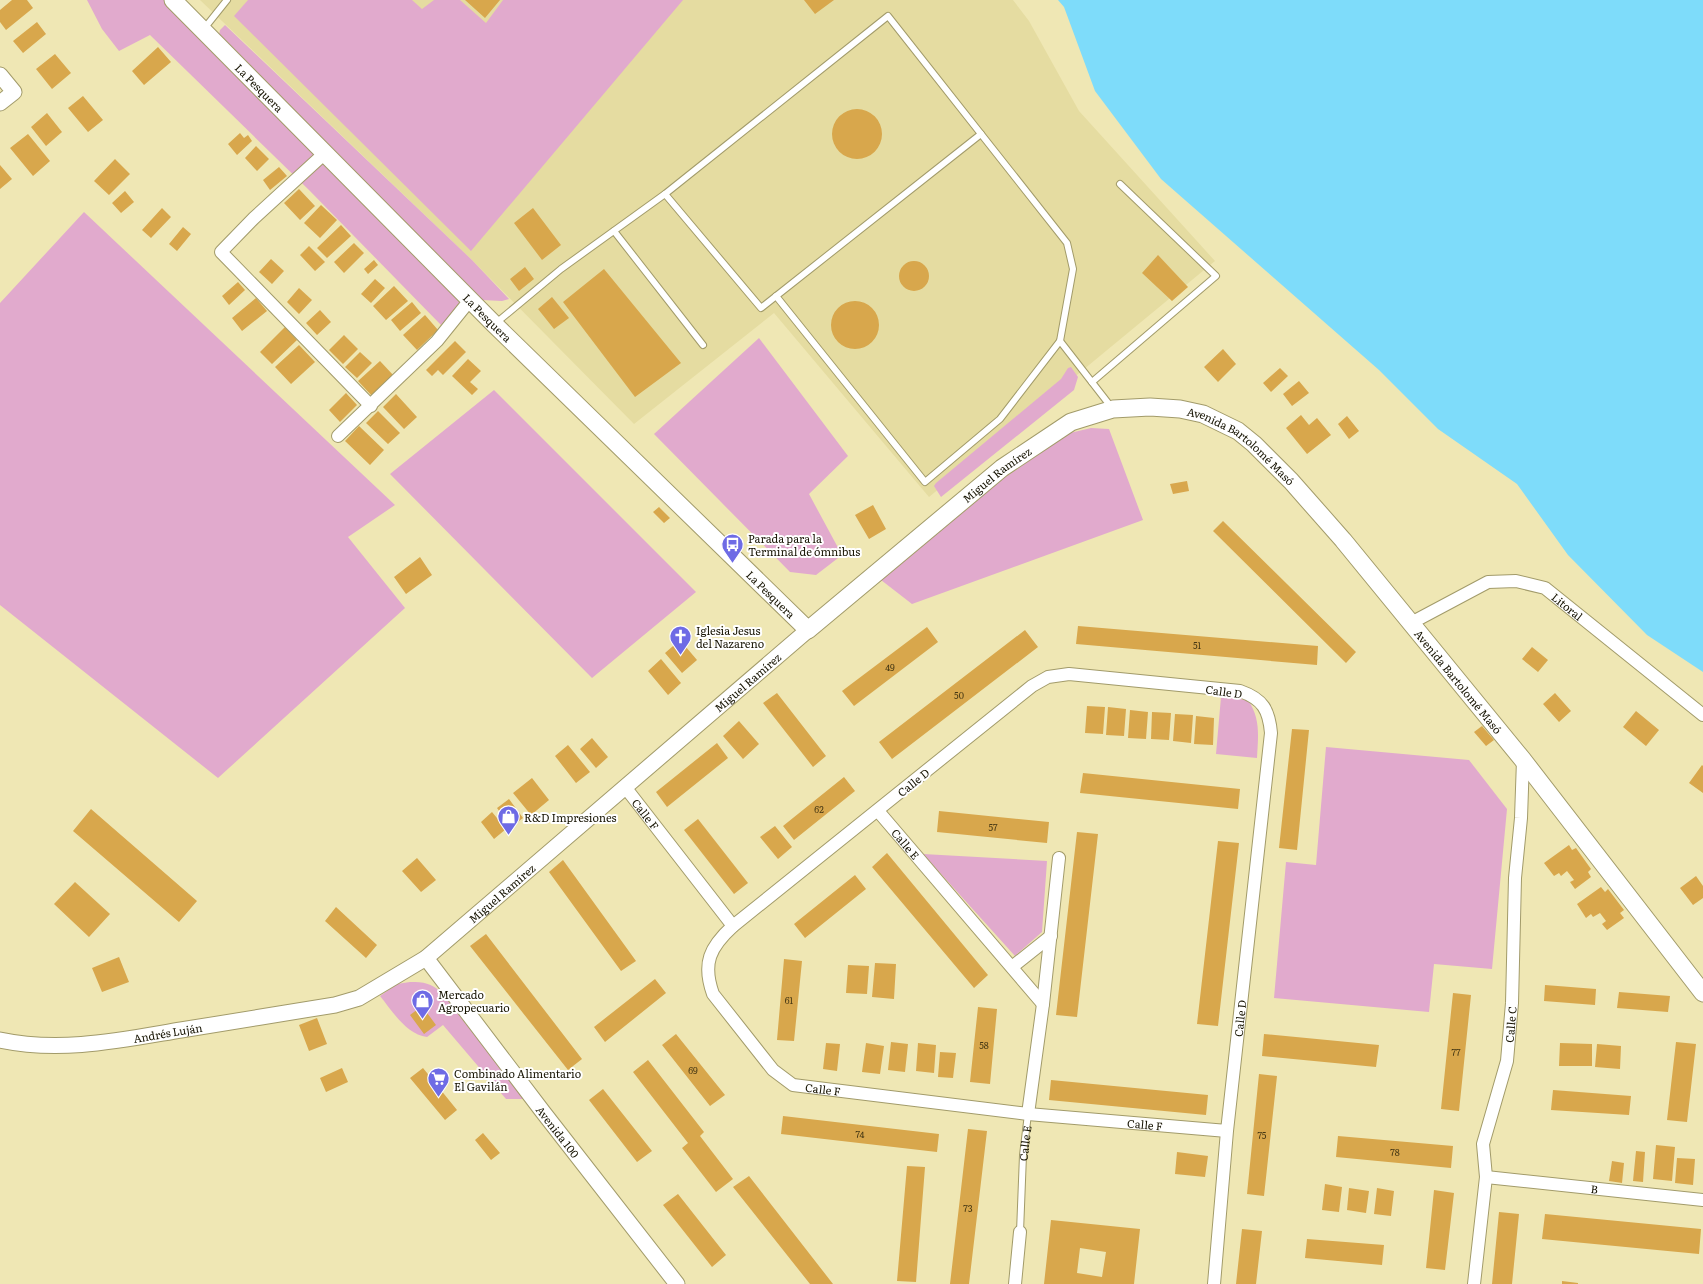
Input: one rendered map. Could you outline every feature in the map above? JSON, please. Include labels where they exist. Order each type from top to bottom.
[{"type":"main road","name":"La Pesquera","points":[[173,0],[494,324],[808,630]]},
{"type":"main road","name":"Miguel Ramírez","points":[[808,630],[1002,468],[1071,422],[1113,409],[1150,407],[1180,409]]},
{"type":"main road","name":"Avenida Bartolomé Masó","points":[[1180,409],[1203,414],[1238,430],[1292,481],[1343,540],[1523,760],[1703,993]]},
{"type":"street","points":[[0,75],[14,92],[0,104]]},
{"type":"street","points":[[325,153],[254,218],[221,252],[371,406]]},
{"type":"street","points":[[338,436],[371,406],[437,341],[470,300]]},
{"type":"street","name":"Litoral","points":[[1411,623],[1488,582],[1516,581],[1545,588],[1703,715]]},
{"type":"street","name":"Miguel Ramírez","points":[[335,1005],[359,998],[426,958],[808,630]]},
{"type":"street","name":"Calle D","points":[[732,926],[878,811],[1032,686],[1048,677],[1069,674],[1240,691],[1252,695],[1262,703],[1267,713],[1271,733],[1227,1131],[1214,1284]]},
{"type":"street","name":"Calle C","points":[[1474,1284],[1486,1177],[1483,1144],[1507,1061],[1512,1003],[1515,878],[1521,818],[1523,760]]},
{"type":"street","name":"Calle F","points":[[625,787],[732,926],[720,937],[712,949],[708,961],[708,980],[713,994],[773,1070],[793,1085],[1028,1114],[1227,1131]]},
{"type":"street","name":"Calle E","points":[[878,811],[1043,1004]]},
{"type":"street","name":"Calle E","points":[[1028,1114],[1043,1004],[1059,858]]},
{"type":"street","points":[[1012,967],[1051,936]]},
{"type":"street","name":"Avenida 100","points":[[426,958],[543,1112],[677,1284]]},
{"type":"street","name":"Andrés Luján","points":[[3,1042],[58,1047],[98,1044],[335,1005]]},
{"type":"street","name":"B","points":[[1486,1177],[1703,1200]]},
{"type":"street","name":"Calle E","points":[[1014,1284],[1020,1232]]},
{"type":"lane","points":[[203,30],[227,0]]},
{"type":"lane","points":[[494,324],[561,269],[665,194],[888,16],[1067,243],[1073,269],[1060,341],[1000,419],[925,482],[776,296]]},
{"type":"lane","points":[[665,194],[761,308],[981,134]]},
{"type":"lane","points":[[1092,382],[1216,276],[1120,184]]},
{"type":"lane","points":[[614,231],[703,345]]},
{"type":"lane","points":[[1060,341],[1113,409]]},
{"type":"lane","name":"Calle E","points":[[1020,1232],[1023,1155],[1028,1114]]},
{"type":"shaded area","points":[[87,0],[164,0],[462,304],[441,325],[310,191],[150,35],[119,51],[102,29]]},
{"type":"shaded area","points":[[200,0],[1013,0],[1029,21],[1079,111],[1215,261],[929,497],[774,313],[634,424],[472,260]]},
{"type":"shaded area","points":[[248,0],[412,0],[422,9],[434,0],[460,0],[486,23],[503,0],[683,0],[471,251],[234,16]]},
{"type":"shaded area","points":[[225,25],[472,260],[509,299],[502,301],[482,300],[223,41],[219,35],[220,30]]},
{"type":"shaded area","points":[[84,212],[395,505],[348,537],[405,608],[218,778],[0,605],[0,303]]},
{"type":"shaded area","points":[[759,338],[848,456],[809,494],[842,555],[816,575],[790,572],[654,434]]},
{"type":"shaded area","points":[[1071,367],[1078,377],[1074,390],[941,497],[934,486],[936,483],[1061,379],[1068,368]]},
{"type":"shaded area","points":[[494,390],[696,592],[592,678],[390,474]]},
{"type":"shaded area","points":[[1091,428],[1109,429],[1143,520],[912,604],[881,580],[1004,478],[1070,433]]},
{"type":"shaded area","points":[[1221,697],[1248,700],[1257,721],[1257,758],[1216,754]]},
{"type":"shaded area","points":[[1326,747],[1469,760],[1507,809],[1492,969],[1434,964],[1429,1012],[1274,998],[1286,862],[1316,865]]},
{"type":"shaded area","points":[[923,854],[1047,861],[1042,932],[1015,956]]},
{"type":"shaded area","points":[[410,982],[427,984],[441,992],[525,1099],[506,1099],[443,1025],[427,1037],[413,1032],[400,1021],[380,996],[397,984]]},
{"type":"water","points":[[1058,0],[1703,0],[1703,672],[1647,635],[1568,555],[1517,484],[1438,429],[1379,370],[1161,179],[1095,91],[1064,7]]},
{"type":"building","points":[[12,0],[27,0],[33,8],[6,30],[0,22],[0,10]]},
{"type":"building","points":[[465,0],[500,0],[485,18]]},
{"type":"building","points":[[804,0],[834,0],[815,14]]},
{"type":"building","points":[[37,22],[46,34],[23,53],[13,41]]},
{"type":"building","points":[[158,47],[171,62],[144,85],[132,71]]},
{"type":"building","points":[[55,54],[71,73],[52,89],[36,69]]},
{"type":"building","points":[[83,96],[103,120],[88,132],[68,108]]},
{"type":"building","points":[[852,109],[862,109],[875,116],[882,129],[882,139],[875,152],[862,159],[852,159],[843,155],[836,148],[832,139],[832,129],[836,120],[843,113]]},
{"type":"building","points":[[47,113],[62,132],[46,146],[31,127]]},
{"type":"building","points":[[240,133],[244,138],[248,135],[252,141],[237,155],[228,144]]},
{"type":"building","points":[[28,134],[50,161],[33,176],[10,148]]},
{"type":"building","points":[[256,146],[269,159],[257,171],[245,158]]},
{"type":"building","points":[[115,159],[130,174],[109,195],[94,181]]},
{"type":"building","points":[[0,165],[12,179],[0,189]]},
{"type":"building","points":[[279,167],[287,176],[270,190],[263,180]]},
{"type":"building","points":[[299,189],[315,206],[300,220],[284,203]]},
{"type":"building","points":[[125,191],[134,202],[121,213],[112,203]]},
{"type":"building","points":[[321,205],[337,220],[320,238],[304,223]]},
{"type":"building","points":[[162,208],[171,217],[151,238],[142,230]]},
{"type":"building","points":[[533,208],[561,245],[542,260],[514,223]]},
{"type":"building","points":[[341,225],[351,236],[327,258],[317,248]]},
{"type":"building","points":[[183,227],[191,234],[177,251],[169,244]]},
{"type":"building","points":[[354,243],[364,253],[344,273],[334,262]]},
{"type":"building","points":[[309,246],[325,262],[315,271],[300,255]]},
{"type":"building","points":[[1158,255],[1188,287],[1172,301],[1142,273]]},
{"type":"building","points":[[271,259],[284,271],[272,284],[259,272]]},
{"type":"building","points":[[374,260],[378,265],[368,274],[364,269]]},
{"type":"building","points":[[914,261],[925,265],[929,276],[925,287],[914,291],[903,287],[899,276],[903,265]]},
{"type":"building","points":[[525,267],[534,279],[519,291],[510,279]]},
{"type":"building","points":[[604,269],[681,363],[635,397],[563,302]]},
{"type":"building","points":[[375,279],[385,288],[371,303],[361,294]]},
{"type":"building","points":[[238,282],[245,290],[229,305],[222,296]]},
{"type":"building","points":[[394,286],[408,301],[386,320],[373,306]]},
{"type":"building","points":[[299,288],[312,300],[299,314],[287,302]]},
{"type":"building","points":[[552,297],[569,318],[554,329],[538,309]]},
{"type":"building","points":[[256,298],[267,311],[242,331],[232,318]]},
{"type":"building","points":[[855,301],[864,303],[872,308],[877,316],[879,325],[877,334],[872,342],[864,347],[855,349],[846,347],[838,342],[833,334],[831,325],[833,316],[838,308],[846,303]]},
{"type":"building","points":[[412,302],[421,313],[400,331],[391,320]]},
{"type":"building","points":[[320,310],[331,322],[317,335],[306,323]]},
{"type":"building","points":[[425,315],[438,330],[417,350],[403,335]]},
{"type":"building","points":[[285,327],[297,340],[272,364],[260,352]]},
{"type":"building","points":[[344,335],[358,349],[343,364],[329,350]]},
{"type":"building","points":[[455,341],[466,352],[443,375],[438,370],[432,376],[426,370]]},
{"type":"building","points":[[299,345],[315,362],[291,384],[275,367]]},
{"type":"building","points":[[1223,349],[1236,364],[1218,382],[1204,367]]},
{"type":"building","points":[[360,352],[372,363],[357,378],[345,367]]},
{"type":"building","points":[[468,359],[481,371],[470,382],[478,389],[472,395],[452,376]]},
{"type":"building","points":[[380,361],[394,376],[372,396],[358,381]]},
{"type":"building","points":[[1280,368],[1288,376],[1271,392],[1263,383]]},
{"type":"building","points":[[1299,381],[1309,393],[1292,406],[1283,394]]},
{"type":"building","points":[[346,393],[357,405],[340,422],[329,410]]},
{"type":"building","points":[[396,394],[417,417],[404,429],[383,407]]},
{"type":"building","points":[[378,411],[400,433],[388,444],[366,423]]},
{"type":"building","points":[[1301,415],[1309,425],[1317,418],[1331,435],[1307,454],[1286,428]]},
{"type":"building","points":[[1347,416],[1359,431],[1349,439],[1338,424]]},
{"type":"building","points":[[359,426],[384,450],[370,465],[345,441]]},
{"type":"building","points":[[1187,481],[1189,491],[1173,494],[1170,484]]},
{"type":"building","points":[[873,505],[886,529],[869,539],[855,515]]},
{"type":"building","points":[[659,507],[670,518],[664,523],[653,512]]},
{"type":"building","points":[[1223,521],[1356,652],[1346,663],[1213,531]]},
{"type":"building","points":[[420,557],[432,575],[406,594],[394,577]]},
{"type":"building","points":[[1078,626],[1318,646],[1317,665],[1076,644]]},
{"type":"building","points":[[927,627],[938,642],[854,706],[842,691]]},
{"type":"building","points":[[1025,630],[1038,647],[892,759],[879,742]]},
{"type":"building","name":"Iglesia Jesus del Nazareno","points":[[680,640],[697,660],[682,673],[665,653]]},
{"type":"building","points":[[1532,647],[1548,660],[1538,672],[1522,659]]},
{"type":"building","points":[[661,659],[681,683],[668,695],[648,671]]},
{"type":"building","points":[[777,693],[826,756],[813,767],[763,703]]},
{"type":"building","points":[[1555,693],[1571,711],[1559,722],[1543,704]]},
{"type":"building","points":[[1087,706],[1105,707],[1103,734],[1085,733]]},
{"type":"building","points":[[1108,707],[1126,709],[1124,736],[1106,735]]},
{"type":"building","points":[[1130,710],[1148,712],[1146,739],[1128,738]]},
{"type":"building","points":[[1636,711],[1659,730],[1646,746],[1623,727]]},
{"type":"building","points":[[1152,712],[1171,713],[1169,740],[1151,739]]},
{"type":"building","points":[[1175,714],[1193,715],[1191,743],[1173,741]]},
{"type":"building","points":[[1196,716],[1214,718],[1213,745],[1194,744]]},
{"type":"building","points":[[739,721],[759,744],[743,759],[723,736]]},
{"type":"building","points":[[1482,726],[1494,740],[1486,746],[1474,732]]},
{"type":"building","points":[[1292,729],[1309,730],[1297,850],[1279,848]]},
{"type":"building","points":[[592,738],[608,757],[596,768],[580,749]]},
{"type":"building","points":[[717,743],[728,758],[667,807],[656,792]]},
{"type":"building","points":[[568,745],[590,772],[576,783],[555,756]]},
{"type":"building","points":[[1702,765],[1703,766],[1703,793],[1689,783]]},
{"type":"building","points":[[1083,773],[1240,789],[1238,809],[1080,793]]},
{"type":"building","points":[[844,777],[855,791],[794,840],[783,826]]},
{"type":"building","points":[[532,778],[549,800],[531,815],[513,793]]},
{"type":"building","points":[[509,799],[523,818],[511,827],[497,808]]},
{"type":"building","points":[[91,809],[197,901],[179,922],[73,831]]},
{"type":"building","points":[[939,811],[1049,822],[1047,843],[937,832]]},
{"type":"building","points":[[492,812],[506,829],[494,839],[481,822]]},
{"type":"building","points":[[698,819],[748,883],[734,894],[684,830]]},
{"type":"building","points":[[775,826],[792,847],[778,859],[760,837]]},
{"type":"building","points":[[1077,832],[1098,834],[1077,1017],[1056,1015]]},
{"type":"building","points":[[1218,841],[1239,843],[1218,1026],[1197,1024]]},
{"type":"building","points":[[1569,845],[1572,850],[1576,848],[1591,869],[1588,872],[1591,877],[1575,889],[1570,882],[1574,880],[1567,871],[1561,876],[1559,873],[1554,876],[1544,863]]},
{"type":"building","points":[[887,853],[988,975],[974,988],[872,867]]},
{"type":"building","points":[[417,858],[436,880],[421,892],[402,871]]},
{"type":"building","points":[[563,860],[636,961],[621,971],[549,872]]},
{"type":"building","points":[[855,875],[866,889],[805,938],[794,924]]},
{"type":"building","points":[[1696,876],[1703,886],[1703,898],[1693,905],[1680,888]]},
{"type":"building","points":[[75,882],[110,914],[89,937],[54,904]]},
{"type":"building","points":[[1601,887],[1605,892],[1608,889],[1624,910],[1620,913],[1624,918],[1607,930],[1602,924],[1606,921],[1600,913],[1593,917],[1591,914],[1586,918],[1577,904]]},
{"type":"building","points":[[336,907],[377,945],[366,958],[325,921]]},
{"type":"building","points":[[486,934],[582,1059],[568,1070],[470,946]]},
{"type":"building","points":[[119,957],[129,982],[102,992],[92,968]]},
{"type":"building","points":[[784,959],[802,961],[794,1041],[777,1040]]},
{"type":"building","points":[[875,963],[896,964],[894,999],[872,997]]},
{"type":"building","points":[[848,965],[869,966],[867,994],[846,993]]},
{"type":"building","points":[[655,979],[666,993],[605,1042],[594,1027]]},
{"type":"building","points":[[1545,985],[1596,989],[1595,1005],[1544,1001]]},
{"type":"building","points":[[1619,992],[1670,996],[1668,1012],[1617,1008]]},
{"type":"building","points":[[1453,993],[1471,995],[1459,1111],[1441,1109]]},
{"type":"building","name":"Mercado Agropecuario","points":[[422,1006],[436,1025],[424,1034],[410,1015]]},
{"type":"building","points":[[978,1007],[997,1009],[990,1084],[970,1082]]},
{"type":"building","points":[[317,1018],[327,1044],[309,1051],[299,1025]]},
{"type":"building","points":[[676,1034],[725,1095],[710,1106],[662,1045]]},
{"type":"building","points":[[1264,1034],[1379,1045],[1376,1067],[1262,1056]]},
{"type":"building","points":[[891,1042],[908,1044],[905,1072],[888,1070]]},
{"type":"building","points":[[1676,1042],[1696,1044],[1687,1122],[1667,1120]]},
{"type":"building","points":[[826,1043],[840,1044],[837,1071],[823,1069]]},
{"type":"building","points":[[866,1043],[884,1046],[880,1074],[862,1072]]},
{"type":"building","points":[[918,1043],[936,1045],[934,1073],[916,1071]]},
{"type":"building","points":[[1560,1043],[1592,1044],[1592,1066],[1559,1066]]},
{"type":"building","points":[[1597,1044],[1621,1046],[1620,1069],[1595,1067]]},
{"type":"building","points":[[940,1052],[956,1053],[953,1078],[938,1077]]},
{"type":"building","points":[[648,1060],[704,1132],[700,1136],[733,1179],[716,1192],[682,1148],[688,1143],[633,1072]]},
{"type":"building","points":[[342,1068],[348,1082],[326,1092],[320,1078]]},
{"type":"building","name":"Combinado Alimentario El Gavilán","points":[[423,1068],[457,1110],[445,1120],[410,1078]]},
{"type":"building","points":[[1259,1074],[1277,1076],[1264,1196],[1247,1194]]},
{"type":"building","points":[[1051,1080],[1208,1095],[1206,1115],[1049,1100]]},
{"type":"building","points":[[603,1089],[652,1151],[637,1162],[589,1100]]},
{"type":"building","points":[[1553,1090],[1631,1096],[1629,1115],[1551,1110]]},
{"type":"building","points":[[783,1116],[939,1134],[937,1152],[781,1134]]},
{"type":"building","points":[[968,1129],[987,1131],[969,1284],[950,1284]]},
{"type":"building","points":[[483,1133],[500,1153],[491,1160],[475,1140]]},
{"type":"building","points":[[1338,1136],[1453,1146],[1451,1168],[1336,1157]]},
{"type":"building","points":[[1656,1145],[1675,1147],[1672,1181],[1653,1179]]},
{"type":"building","points":[[1636,1151],[1645,1152],[1643,1182],[1633,1181]]},
{"type":"building","points":[[1177,1152],[1208,1156],[1205,1177],[1175,1174]]},
{"type":"building","points":[[1677,1158],[1695,1159],[1693,1185],[1675,1183]]},
{"type":"building","points":[[1612,1161],[1624,1163],[1622,1183],[1609,1181]]},
{"type":"building","points":[[907,1166],[925,1167],[916,1282],[897,1281]]},
{"type":"building","points":[[749,1176],[833,1284],[810,1284],[733,1187]]},
{"type":"building","points":[[1325,1184],[1342,1187],[1339,1212],[1322,1210]]},
{"type":"building","points":[[1349,1188],[1369,1191],[1366,1213],[1347,1210]]},
{"type":"building","points":[[1377,1188],[1394,1191],[1391,1216],[1374,1214]]},
{"type":"building","points":[[1434,1190],[1454,1193],[1445,1270],[1426,1268]]},
{"type":"building","points":[[678,1194],[726,1255],[712,1267],[663,1205]]},
{"type":"building","points":[[1499,1212],[1519,1214],[1512,1284],[1492,1284]]},
{"type":"building","points":[[1545,1214],[1701,1229],[1699,1254],[1542,1239]]},
{"type":"building","points":[[1051,1220],[1140,1229],[1134,1284],[1044,1284]],"holes":[[[1080,1248],[1106,1252],[1102,1277],[1077,1273]]]},
{"type":"building","points":[[1242,1229],[1262,1231],[1256,1284],[1236,1284]]},
{"type":"building","points":[[1307,1239],[1384,1245],[1382,1265],[1305,1258]]},
{"type":"building","points":[[1562,1281],[1578,1283],[1578,1284],[1562,1284]]},
{"type":"place","name":"Parada para la Terminal de ómnibus","points":[[733,564]]},
{"type":"place","name":"Iglesia Jesus del Nazareno","points":[[681,656]]},
{"type":"place","name":"R&D Impresiones","points":[[509,836]]},
{"type":"place","name":"Mercado Agropecuario","points":[[423,1020]]},
{"type":"place","name":"Combinado Alimentario El Gavilán","points":[[438,1098]]}]
